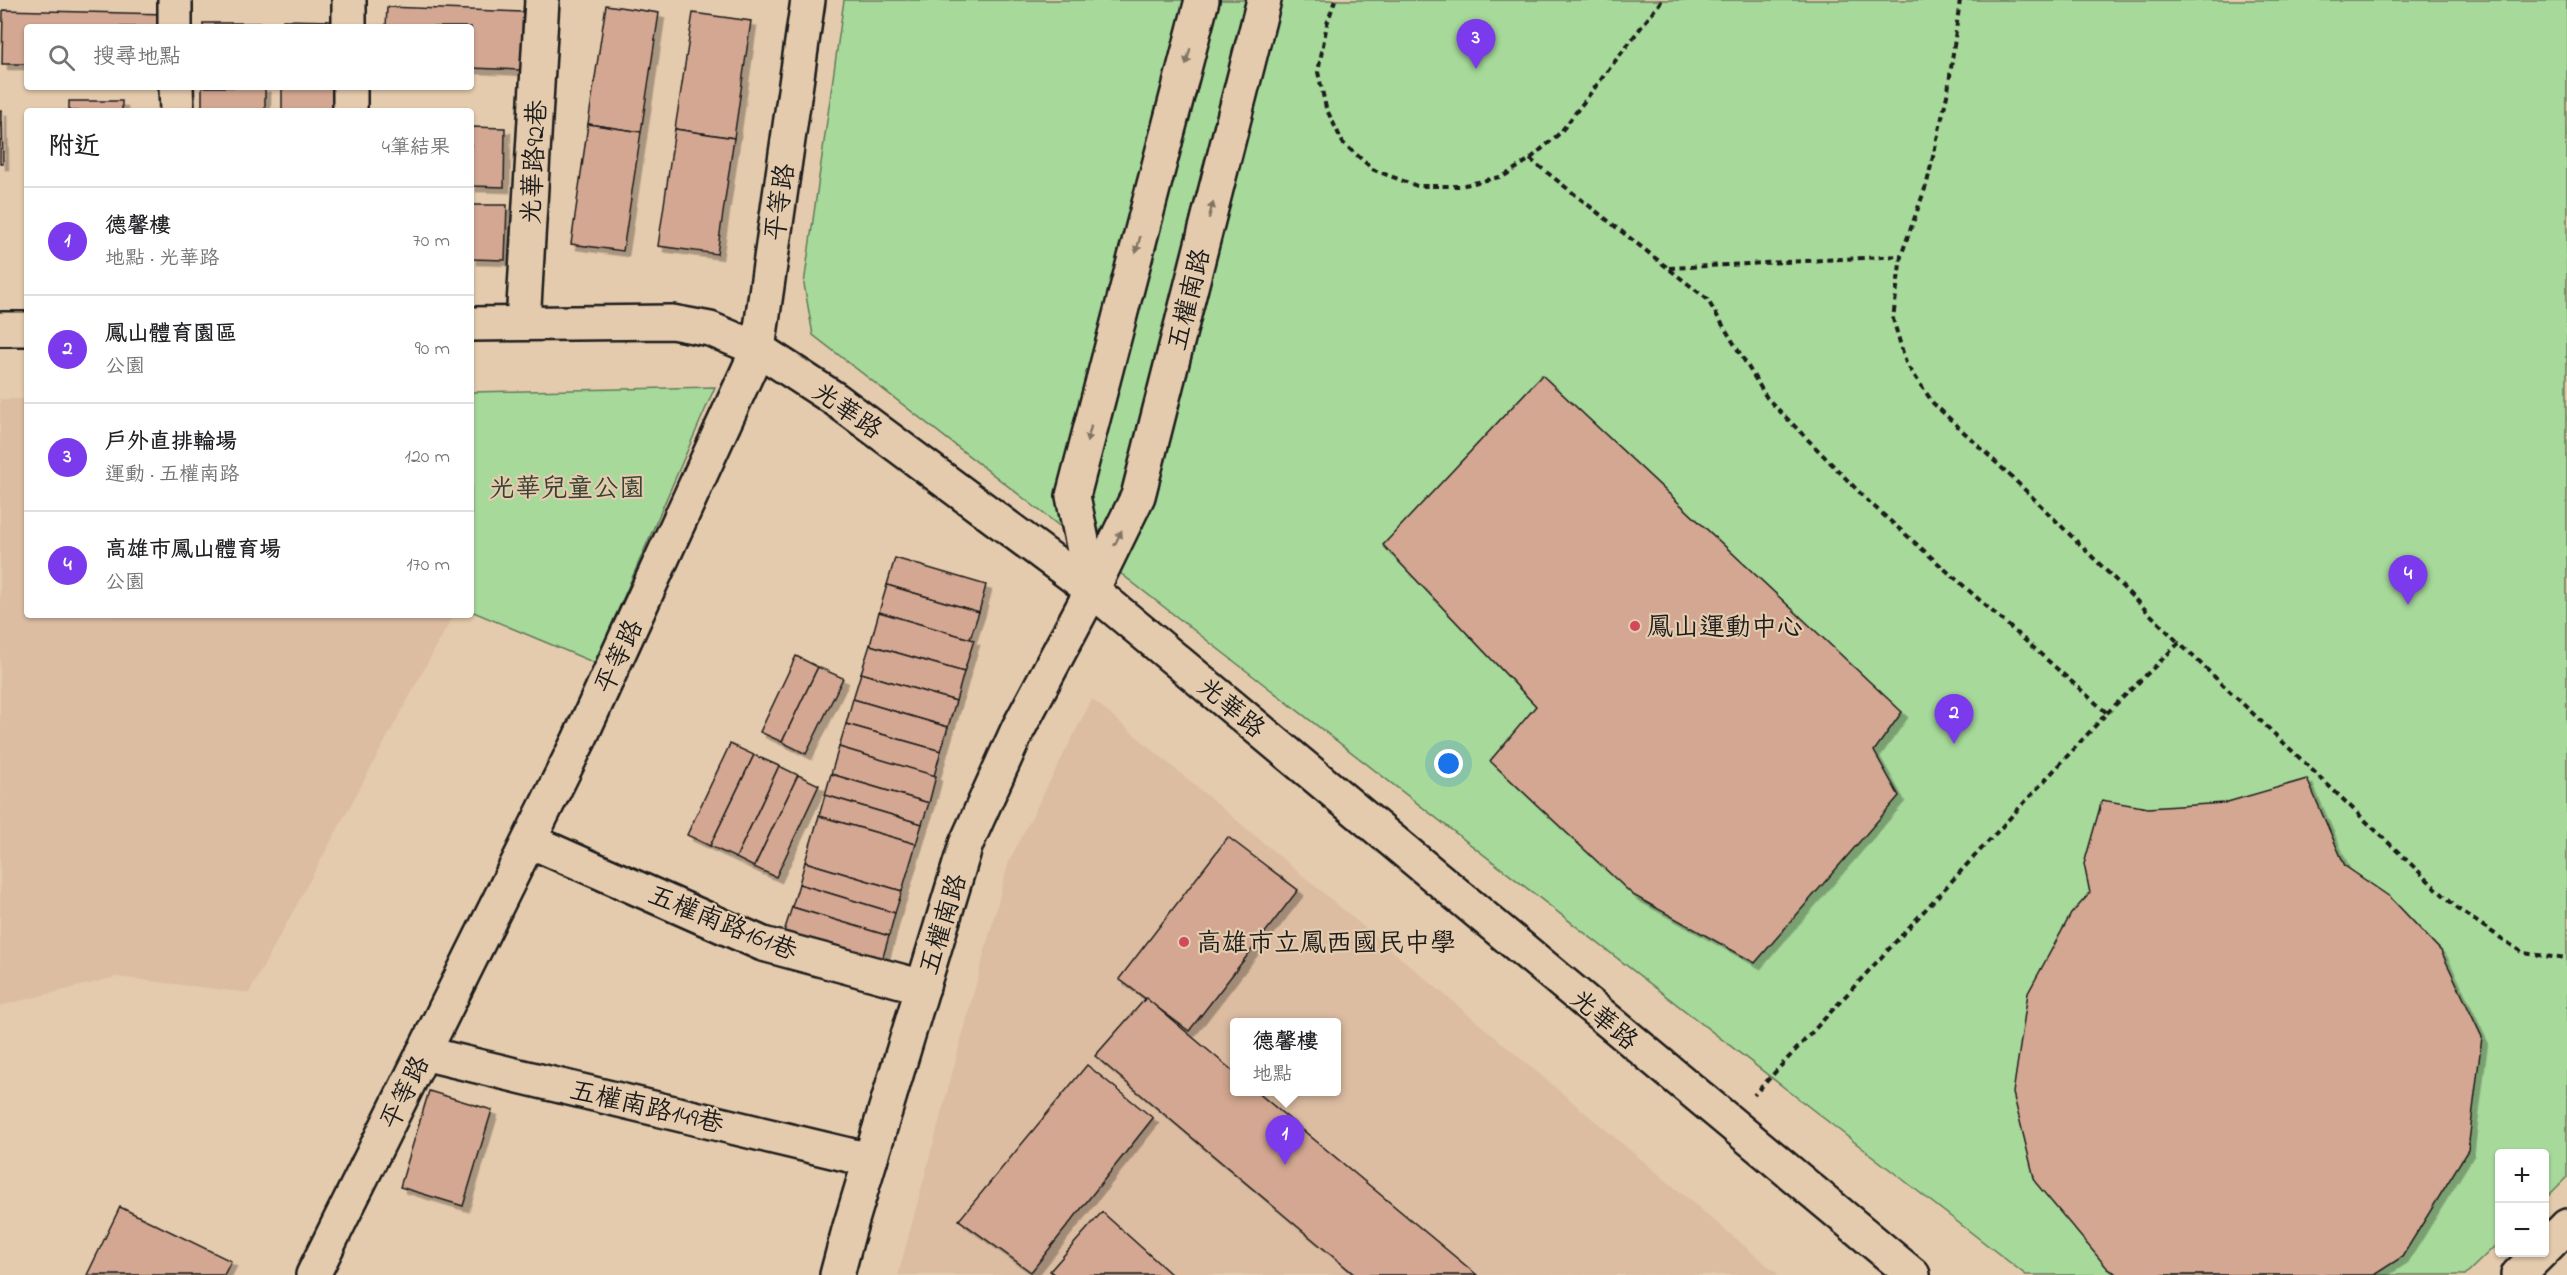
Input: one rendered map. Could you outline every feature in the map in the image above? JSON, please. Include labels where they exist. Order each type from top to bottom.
[{"type":"street","points":[[175,0],[175,24]]},
{"type":"street","points":[[349,0],[349,24]]},
{"type":"street","name":"光華路92巷","points":[[523,323],[542,0]]},
{"type":"street","name":"平等路","points":[[312,1275],[584,729],[758,349],[808,0]]},
{"type":"street","points":[[1092,590],[1073,496],[1202,0]]},
{"type":"street","name":"五權南路","points":[[837,1275],[966,844],[1018,729],[1092,590],[1138,496],[1264,0]]},
{"type":"street","points":[[176,90],[177,108]]},
{"type":"street","points":[[350,90],[350,108]]},
{"type":"street","name":"光華路","points":[[474,324],[672,322],[710,329],[758,349],[835,399],[1092,590],[1913,1275]]},
{"type":"street","points":[[0,329],[24,328]]},
{"type":"street","name":"五權南路161巷","points":[[530,841],[763,944],[922,987]]},
{"type":"street","name":"五權南路149巷","points":[[423,1053],[870,1160]]},
{"type":"street","points":[[2538,1262],[2567,1227]]},
{"type":"path","points":[[1335,0],[1327,24],[1318,72],[1326,108],[1343,142],[1374,170],[1417,186],[1461,186],[1504,176],[1530,159],[1560,133],[1662,0]]},
{"type":"path","points":[[1960,0],[1948,91],[1926,183],[1901,256],[1893,319],[1906,363],[1933,403],[2021,486],[2179,643],[2458,909],[2523,953],[2567,959]]},
{"type":"path","points":[[1530,159],[1707,299],[1767,398],[1869,502],[2107,713]]},
{"type":"path","points":[[1668,268],[1901,256]]},
{"type":"path","points":[[1729,1122],[2107,713],[2179,643]]},
{"type":"shaded area","points":[[0,399],[24,399],[24,618],[452,618],[249,993],[116,977],[0,1006]]},
{"type":"shaded area","name":"高雄市立鳳西國民中學","points":[[1092,699],[1779,1275],[898,1275],[1009,861]]},
{"type":"green space","points":[[844,0],[2567,0],[2567,1177],[2549,1195],[2549,1149],[2495,1149],[2495,1246],[2465,1275],[2026,1275],[813,335],[804,284]]},
{"type":"green space","name":"光華兒童公園","points":[[715,387],[595,663],[474,612],[474,392]]},
{"type":"building","points":[[606,5],[659,13],[641,132],[588,124]]},
{"type":"building","points":[[387,7],[523,12],[521,70],[474,68],[474,24],[386,24]]},
{"type":"building","points":[[3,10],[165,14],[165,24],[24,24],[24,64],[2,64]]},
{"type":"building","points":[[693,13],[751,21],[734,138],[675,129]]},
{"type":"building","points":[[283,20],[334,21],[334,24],[283,24]]},
{"type":"building","points":[[203,23],[266,23],[266,24]]},
{"type":"building","points":[[202,90],[265,90],[265,108],[202,108]]},
{"type":"building","points":[[282,90],[334,90],[334,108],[282,108]]},
{"type":"building","points":[[69,101],[122,101],[122,108],[69,108]]},
{"type":"building","points":[[0,110],[2,110],[3,164],[0,164]]},
{"type":"building","points":[[588,124],[641,132],[623,251],[571,244]]},
{"type":"building","points":[[474,127],[505,128],[504,187],[474,186]]},
{"type":"building","points":[[675,129],[734,138],[717,254],[658,246]]},
{"type":"building","points":[[474,205],[507,205],[505,260],[474,259]]},
{"type":"building","name":"鳳山運動中心","points":[[1542,375],[1902,712],[1874,751],[1899,796],[1755,963],[1633,895],[1490,761],[1536,706],[1383,545]]},
{"type":"building","points":[[895,558],[986,585],[979,612],[887,585]]},
{"type":"building","points":[[887,585],[979,612],[970,639],[879,612]]},
{"type":"building","points":[[879,612],[974,640],[964,672],[870,645]]},
{"type":"building","points":[[870,645],[964,672],[956,701],[861,673]]},
{"type":"building","points":[[796,656],[818,667],[782,742],[760,732]]},
{"type":"building","points":[[818,667],[843,678],[806,754],[782,742]]},
{"type":"building","points":[[861,673],[956,701],[948,727],[853,699]]},
{"type":"building","points":[[853,699],[948,727],[941,751],[846,724]]},
{"type":"building","points":[[846,724],[941,751],[934,776],[839,747]]},
{"type":"building","points":[[730,744],[754,755],[710,846],[687,835]]},
{"type":"building","points":[[839,747],[936,776],[929,803],[831,774]]},
{"type":"building","points":[[754,755],[779,766],[736,858],[710,846]]},
{"type":"building","points":[[779,766],[798,775],[754,867],[736,858]]},
{"type":"building","points":[[831,774],[929,803],[922,824],[825,795]]},
{"type":"building","points":[[798,775],[819,785],[776,877],[754,867]]},
{"type":"building","points":[[2307,779],[2345,866],[2390,897],[2441,951],[2482,1037],[2468,1150],[2402,1257],[2374,1275],[2119,1275],[2108,1269],[2035,1182],[2013,1093],[2028,993],[2071,914],[2090,893],[2084,864],[2102,800],[2148,808],[2224,803]]},
{"type":"building","points":[[825,795],[922,824],[916,844],[819,816]]},
{"type":"building","points":[[819,816],[916,844],[902,891],[805,862]]},
{"type":"building","points":[[1228,837],[1298,890],[1189,1031],[1119,979]]},
{"type":"building","points":[[805,862],[902,891],[895,913],[799,884]]},
{"type":"building","points":[[799,884],[895,913],[889,936],[792,907]]},
{"type":"building","points":[[792,907],[889,936],[881,964],[783,935]]},
{"type":"building","points":[[1146,998],[1230,1069],[1230,1096],[1262,1096],[1477,1275],[1355,1275],[1095,1056]]},
{"type":"building","points":[[1087,1065],[1153,1118],[1031,1272],[959,1220]]},
{"type":"building","points":[[429,1091],[492,1110],[463,1206],[400,1187]]},
{"type":"building","points":[[120,1207],[231,1261],[224,1275],[87,1275]]},
{"type":"building","points":[[1102,1212],[1172,1275],[1055,1275],[1050,1271]]},
{"type":"place","name":"戶外直排輪場","points":[[1476,69]]},
{"type":"place","name":"高雄市鳳山體育場","points":[[2408,605]]},
{"type":"place","name":"鳳山運動中心","points":[[1635,626]]},
{"type":"place","name":"鳳山體育園區","points":[[1954,744]]},
{"type":"place","name":"高雄市立鳳西國民中學","points":[[1184,942]]},
{"type":"place","name":"德馨樓","points":[[1285,1165]]}]
